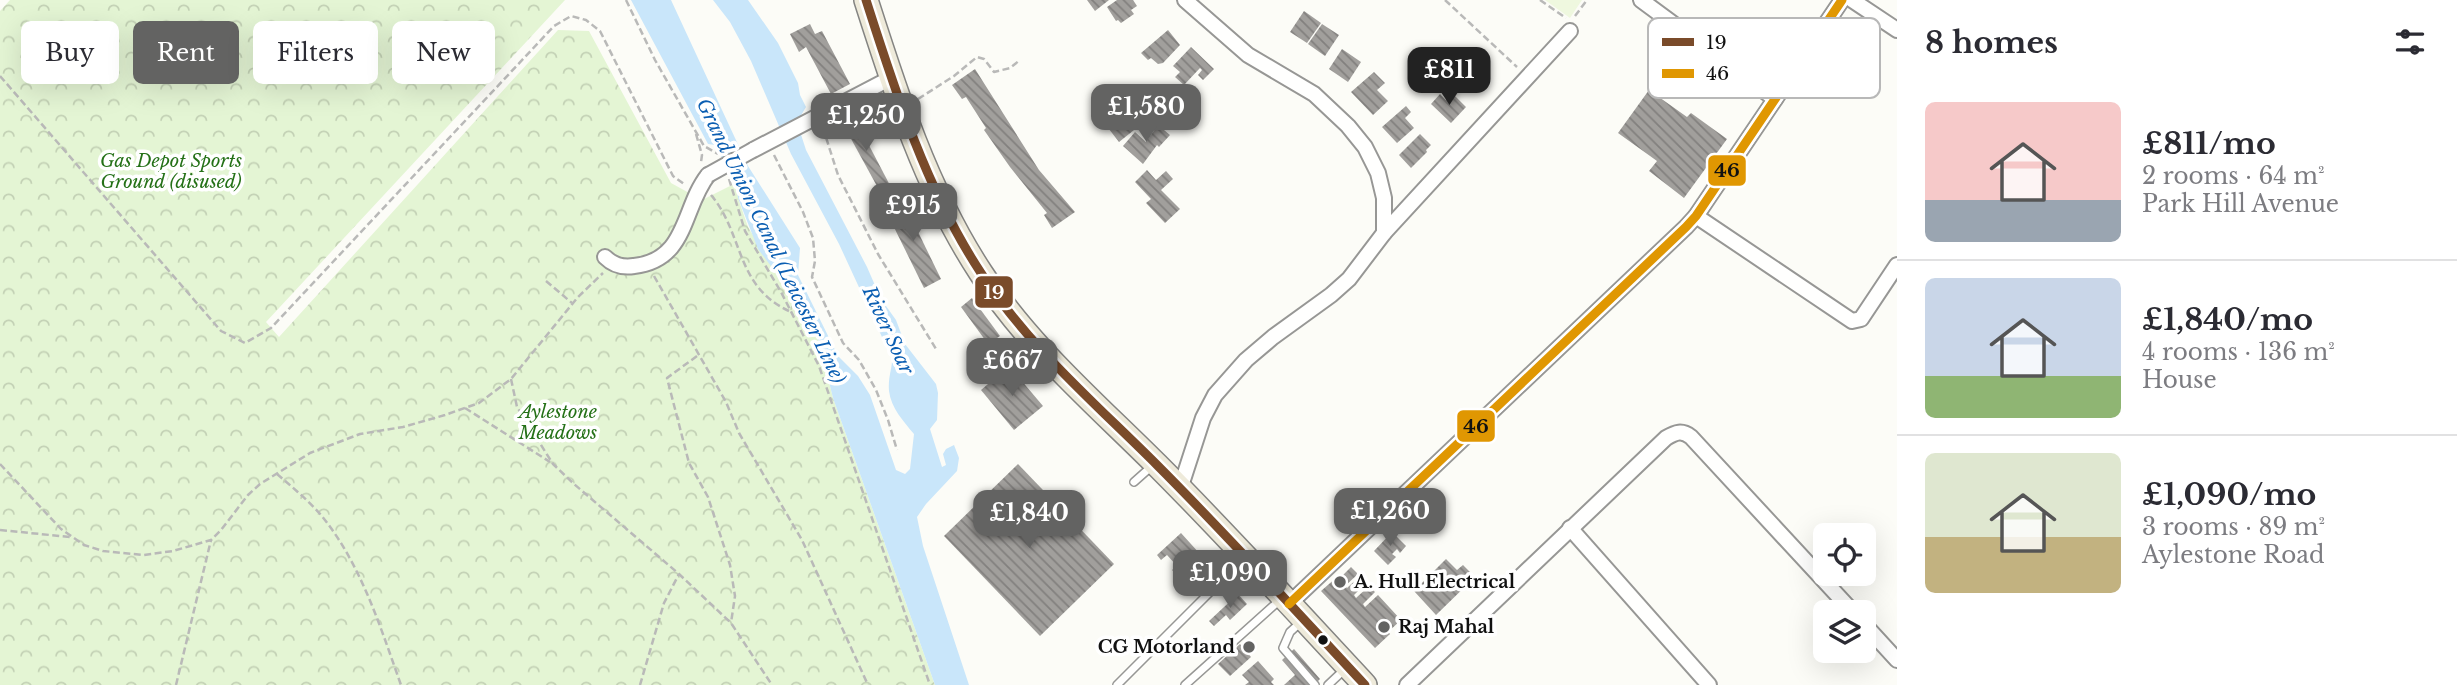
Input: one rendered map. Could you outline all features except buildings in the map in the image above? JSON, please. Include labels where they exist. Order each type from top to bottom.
[{"type":"main road","points":[[866,0],[910,130],[949,215],[981,273],[1019,325],[1180,489],[1365,685]]},
{"type":"street","points":[[1185,0],[1248,55],[1314,94],[1348,126],[1365,147],[1378,173],[1384,198],[1384,233]]},
{"type":"street","points":[[1642,0],[1665,18]]},
{"type":"street","points":[[1660,14],[1669,0]]},
{"type":"street","points":[[1830,18],[1842,0]]},
{"type":"street","points":[[1852,0],[1879,18]]},
{"type":"street","points":[[1880,19],[1897,30]]},
{"type":"street","points":[[1180,489],[1203,418],[1215,395],[1246,360],[1349,279],[1384,233],[1570,31]]},
{"type":"street","points":[[609,261],[628,267],[648,265],[666,253],[679,238],[701,184],[753,150],[891,78]]},
{"type":"street","points":[[1292,607],[1696,216],[1775,99]]},
{"type":"street","points":[[1696,216],[1853,321],[1861,318],[1897,265]]},
{"type":"street","points":[[1407,685],[1570,528],[1666,438],[1676,432],[1685,432],[1691,437],[1842,600]]},
{"type":"street","points":[[1570,528],[1709,685]]},
{"type":"street","points":[[1876,637],[1897,660]]},
{"type":"lane","points":[[1135,482],[1155,463]]},
{"type":"lane","points":[[1117,685],[1245,557]]},
{"type":"lane","points":[[1185,685],[1292,607]]},
{"type":"lane","points":[[1292,607],[1290,632],[1283,648],[1315,685]]},
{"type":"lane","points":[[1328,685],[1348,666]]},
{"type":"path","points":[[626,0],[655,60],[704,146],[717,152],[721,161]]},
{"type":"path","points":[[1445,0],[1528,77]]},
{"type":"path","points":[[1540,0],[1571,22],[1587,0]]},
{"type":"path","points":[[0,76],[221,331],[245,343],[271,327],[554,26],[571,16],[586,20],[600,31],[673,176],[701,184],[720,208],[751,278],[771,299],[791,312]]},
{"type":"path","points":[[917,99],[954,76],[977,57],[984,59],[994,72],[1010,68],[1020,60]]},
{"type":"path","points":[[812,118],[878,254],[936,349]]},
{"type":"path","points":[[696,131],[702,155],[701,184]]},
{"type":"path","points":[[771,140],[813,238],[815,261],[812,277],[843,342],[859,360],[876,390],[897,450]]},
{"type":"path","points":[[725,170],[745,231],[819,366],[930,685]]},
{"type":"path","points":[[0,464],[61,529],[83,544],[103,551],[144,555],[173,551],[211,540],[248,495],[276,473],[310,453],[360,434],[403,426],[478,403],[511,379],[609,261]]},
{"type":"path","points":[[648,265],[726,402],[739,433],[802,540],[869,685]]},
{"type":"path","points":[[546,281],[572,303]]},
{"type":"path","points":[[698,356],[667,378],[689,463],[708,497],[730,565],[735,596],[731,623]]},
{"type":"path","points":[[511,379],[517,407],[553,464]]},
{"type":"path","points":[[465,408],[553,464],[679,574],[731,623],[772,685]]},
{"type":"path","points":[[276,473],[319,513],[337,537],[367,591],[401,685]]},
{"type":"path","points":[[0,530],[73,537]]},
{"type":"path","points":[[177,685],[211,540]]},
{"type":"path","points":[[640,685],[664,603],[679,574]]},
{"type":"green space","name":"Aylestone Meadows","points":[[10,0],[565,0],[495,75],[495,21],[392,21],[392,84],[487,84],[266,322],[279,337],[558,30],[589,31],[671,183],[702,200],[736,183],[748,227],[777,274],[788,278],[829,363],[828,378],[833,398],[935,685],[0,685],[0,11]]},
{"type":"green space","points":[[1545,0],[1582,0],[1570,18]]},
{"type":"water","points":[[631,0],[671,0],[748,166],[800,248],[798,275],[838,356],[858,376],[870,395],[896,470],[905,474],[910,469],[914,434],[898,414],[890,397],[891,351],[791,154],[751,61],[730,22],[713,0],[748,0],[778,43],[798,83],[806,107],[797,122],[806,150],[881,299],[896,320],[905,344],[936,384],[937,420],[930,429],[942,467],[946,465],[943,454],[946,449],[954,445],[959,458],[957,471],[917,517],[923,546],[969,685],[935,685],[833,398],[828,378],[829,363],[789,279],[777,274],[758,249],[738,198],[736,183],[715,145],[708,144]]},
{"type":"transit line","name":"19","points":[[866,0],[914,141],[944,209],[1000,300],[1041,350],[1210,519],[1365,685]]},
{"type":"transit line","name":"46","points":[[1830,18],[1842,0]]},
{"type":"transit line","name":"46","points":[[1289,604],[1686,227],[1776,98]]},
{"type":"place","name":"A. Hull Electrical","points":[[1340,582]]},
{"type":"place","name":"Raj Mahal","points":[[1384,627]]},
{"type":"place","name":"CG Motorland","points":[[1249,647]]},
{"type":"park label","name":"Gas Depot Sports Ground (disused)","points":[[171,171]]},
{"type":"water label","name":"Grand Union Canal (Leicester Line)","points":[[771,241]]},
{"type":"water label","name":"River Soar","points":[[888,330]]}]
